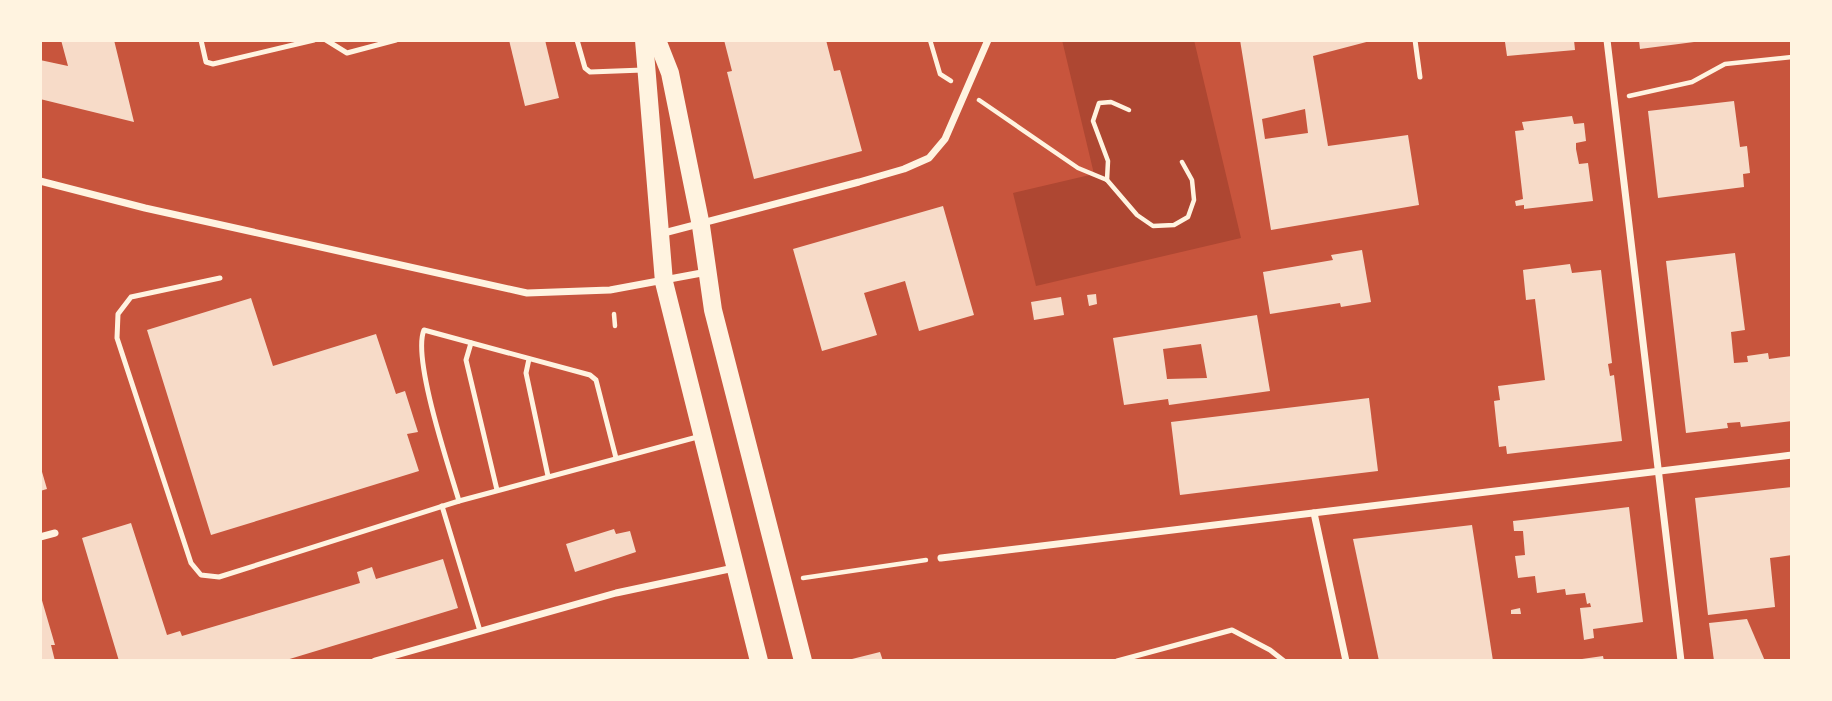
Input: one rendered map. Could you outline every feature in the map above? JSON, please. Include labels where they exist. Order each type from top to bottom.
[{"type":"main road","points":[[644,40],[664,282],[759,661]]},
{"type":"main road","points":[[657,40],[670,74],[701,226],[716,320],[803,661]]},
{"type":"street","points":[[659,234],[701,226],[904,169],[929,158],[945,139],[988,40]]},
{"type":"street","points":[[1607,40],[1681,661]]},
{"type":"street","points":[[40,181],[145,208],[527,293],[590,292],[664,282],[707,272]]},
{"type":"street","points":[[941,558],[1792,455]]},
{"type":"street","points":[[1314,513],[1346,661]]},
{"type":"street","points":[[40,537],[55,533]]},
{"type":"street","points":[[375,661],[616,593],[734,568]]},
{"type":"lane","points":[[201,40],[206,62],[214,64],[314,40]]},
{"type":"lane","points":[[326,40],[347,53],[396,40]]},
{"type":"lane","points":[[577,40],[585,68],[590,72],[646,70]]},
{"type":"lane","points":[[1415,40],[1420,77]]},
{"type":"lane","points":[[220,278],[131,297],[118,314],[117,338],[191,563],[201,575],[219,577],[459,501],[701,436]]},
{"type":"lane","points":[[459,501],[434,411],[419,341],[424,330],[590,375],[596,380],[616,458]]},
{"type":"lane","points":[[471,343],[466,360],[498,490]]},
{"type":"lane","points":[[529,359],[526,373],[548,477]]},
{"type":"lane","points":[[442,506],[480,631]]},
{"type":"lane","points":[[1117,661],[1232,630],[1270,650],[1284,661]]},
{"type":"path","points":[[930,40],[940,74],[1078,168],[1107,180],[1137,215],[1153,226],[1174,225],[1188,217],[1194,200],[1192,180],[1182,162]]},
{"type":"path","points":[[1647,92],[1692,82],[1726,64],[1792,57]]},
{"type":"path","points":[[1107,180],[1108,161],[1093,121],[1099,103],[1111,102],[1129,110]]},
{"type":"path","points":[[614,314],[615,326]]},
{"type":"path","points":[[784,581],[941,558]]},
{"type":"shaded area","points":[[1062,40],[1194,40],[1241,238],[1036,286],[1013,193],[1094,174]]},
{"type":"building","points":[[61,40],[114,40],[134,122],[40,99],[40,60],[68,66]]},
{"type":"building","points":[[509,40],[545,40],[559,98],[525,106]]},
{"type":"building","points":[[724,40],[826,40],[834,71],[840,70],[862,151],[754,179],[727,72],[732,71]]},
{"type":"building","points":[[1240,40],[1374,40],[1313,56],[1328,146],[1408,135],[1419,205],[1271,230]],"holes":[[[1305,109],[1308,133],[1265,139],[1262,119]]]},
{"type":"building","points":[[1574,40],[1575,50],[1507,56],[1505,42]]},
{"type":"building","points":[[1639,40],[1694,40],[1694,42],[1640,49]]},
{"type":"building","points":[[1734,101],[1740,147],[1747,146],[1750,173],[1743,174],[1744,187],[1658,198],[1648,111]]},
{"type":"building","points":[[1572,116],[1574,124],[1584,123],[1586,141],[1576,143],[1576,149],[1579,164],[1588,163],[1593,201],[1524,209],[1524,205],[1516,206],[1515,201],[1523,199],[1515,131],[1524,130],[1522,122]]},
{"type":"building","points":[[943,206],[974,315],[919,331],[905,281],[864,293],[877,335],[822,351],[793,249]]},
{"type":"building","points":[[1362,250],[1371,302],[1341,307],[1340,303],[1270,314],[1263,272],[1333,260],[1331,255]]},
{"type":"building","points":[[1735,253],[1745,330],[1731,332],[1734,363],[1748,362],[1747,356],[1768,353],[1769,359],[1792,356],[1792,421],[1741,427],[1740,422],[1727,423],[1728,428],[1686,433],[1666,261]]},
{"type":"building","points":[[1570,264],[1572,273],[1601,270],[1612,363],[1608,364],[1610,376],[1614,375],[1622,441],[1507,454],[1506,446],[1499,447],[1494,401],[1500,400],[1498,386],[1545,380],[1535,299],[1526,300],[1523,270]]},
{"type":"building","points":[[1096,294],[1097,304],[1089,306],[1087,295]]},
{"type":"building","points":[[1061,297],[1064,315],[1034,320],[1031,302]]},
{"type":"building","points":[[251,298],[273,366],[376,334],[396,394],[405,391],[418,432],[407,434],[419,471],[211,535],[147,330]]},
{"type":"building","points":[[1257,315],[1270,391],[1169,405],[1168,399],[1124,405],[1113,338]],"holes":[[[1201,344],[1207,378],[1167,379],[1163,349]]]},
{"type":"building","points":[[1369,398],[1378,471],[1180,495],[1171,422]]},
{"type":"building","points":[[40,465],[47,489],[40,491]]},
{"type":"building","points":[[1792,487],[1792,555],[1770,558],[1775,607],[1708,615],[1695,498]]},
{"type":"building","points":[[1629,507],[1643,622],[1593,629],[1594,638],[1584,640],[1580,608],[1591,607],[1590,603],[1587,604],[1585,593],[1566,595],[1565,589],[1537,593],[1535,576],[1518,578],[1515,556],[1525,555],[1523,531],[1514,531],[1513,521]]},
{"type":"building","points":[[131,523],[167,635],[180,631],[182,636],[360,583],[357,572],[372,567],[376,579],[443,559],[458,608],[283,661],[119,661],[82,538]]},
{"type":"building","points":[[1472,525],[1493,661],[1379,661],[1353,539]]},
{"type":"building","points":[[614,529],[616,534],[630,531],[636,552],[575,572],[566,544]]},
{"type":"building","points":[[41,597],[55,645],[51,645],[55,661],[40,661]]},
{"type":"building","points":[[1520,608],[1521,614],[1511,614],[1511,610]]},
{"type":"building","points":[[1747,619],[1765,661],[1714,661],[1709,623]]},
{"type":"building","points":[[880,652],[883,661],[848,661],[848,660]]},
{"type":"building","points":[[1603,656],[1604,661],[1582,661],[1582,659]]}]
